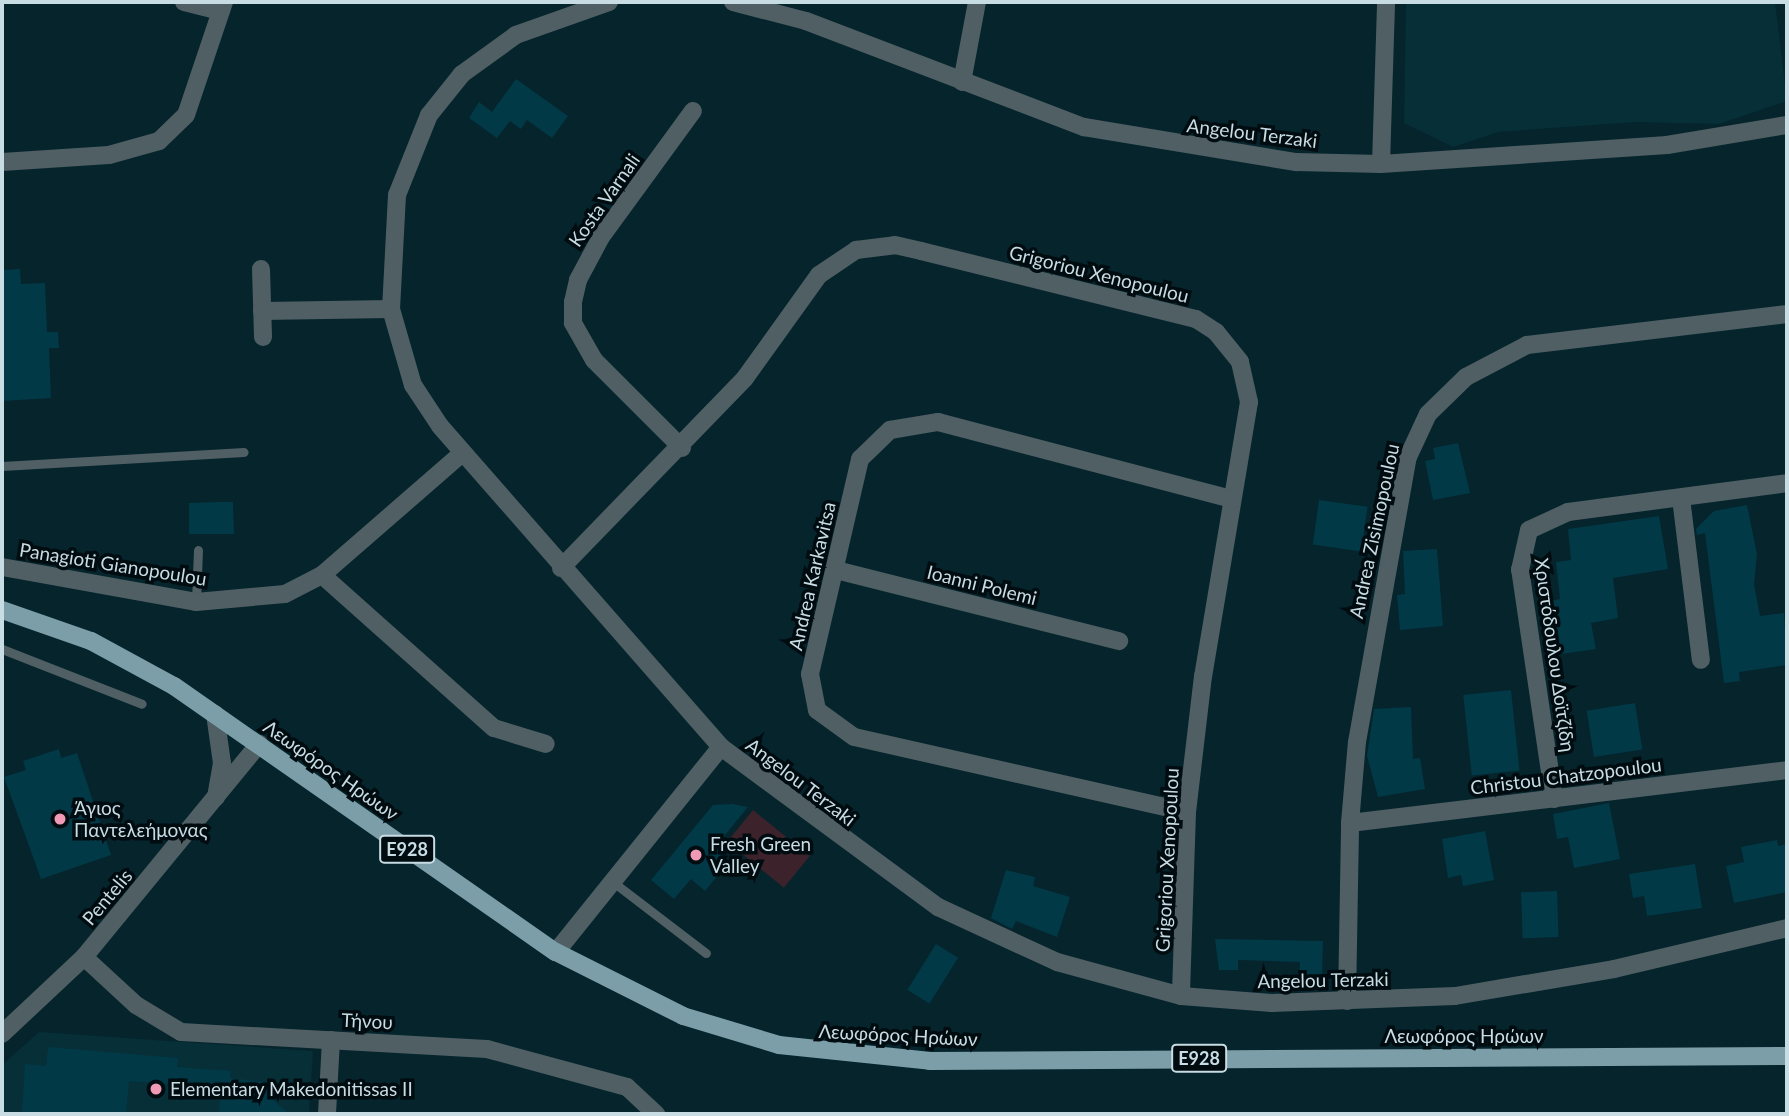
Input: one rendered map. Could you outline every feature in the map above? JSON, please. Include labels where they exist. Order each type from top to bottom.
[{"type":"main road","name":"Λεωφόρος Ηρώων","points":[[2,610],[130,660],[259,744],[556,952],[683,1016],[825,1054],[930,1061],[1787,1056]]},
{"type":"street","points":[[2,162],[109,155],[159,141],[186,115],[223,6],[184,2]]},
{"type":"street","name":"Angelou Terzaki","points":[[609,2],[516,35],[462,74],[429,115],[397,195],[391,309],[413,385],[461,454],[721,747],[939,907],[1057,962],[1181,996],[1272,1003],[1455,996],[1550,982],[1787,928]]},
{"type":"street","name":"Angelou Terzaki","points":[[733,2],[806,21],[1084,127],[1296,162],[1381,164],[1667,145],[1787,125]]},
{"type":"street","points":[[962,82],[977,2]]},
{"type":"street","points":[[1381,164],[1386,2]]},
{"type":"street","name":"Kosta Varnali","points":[[681,449],[594,360],[581,342],[573,313],[585,264],[693,111]]},
{"type":"street","name":"Grigoriou Xenopoulou","points":[[561,568],[681,449],[746,378],[819,275],[856,250],[895,245],[1196,320],[1216,332],[1247,382],[1248,423],[1231,499],[1187,812],[1181,996]]},
{"type":"street","points":[[261,268],[262,337]]},
{"type":"street","points":[[262,312],[391,309]]},
{"type":"street","name":"Andrea Zisimopoulou","points":[[1348,1001],[1350,823],[1381,588],[1408,457],[1428,414],[1466,377],[1527,345],[1787,314]]},
{"type":"street","name":"Andrea Karkavitsa","points":[[1187,812],[854,737],[836,729],[817,710],[810,684],[860,459],[876,439],[907,424],[938,422],[1231,499]]},
{"type":"street","name":"Panagioti Gianopoulou","points":[[2,567],[196,602],[264,599],[322,575],[461,454]]},
{"type":"street","name":"Χριστόδουλου Δοϊτζίδη","points":[[1554,799],[1520,570],[1522,542],[1529,530],[1553,516],[1787,483]]},
{"type":"street","points":[[1681,498],[1701,660]]},
{"type":"street","name":"Ioanni Polemi","points":[[836,570],[1119,641]]},
{"type":"street","points":[[322,575],[494,728],[545,744]]},
{"type":"street","points":[[215,714],[222,763],[215,800]]},
{"type":"street","name":"Pentelis","points":[[2,1034],[84,957],[259,744]]},
{"type":"street","points":[[556,952],[611,880],[721,747]]},
{"type":"street","name":"Christou Chatzopoulou","points":[[1350,823],[1787,770]]},
{"type":"street","name":"Τήνου","points":[[84,957],[136,1005],[181,1032],[487,1049],[627,1087],[641,1094],[656,1114]]},
{"type":"street","points":[[327,1114],[331,1040]]},
{"type":"lane","points":[[2,466],[244,452]]},
{"type":"lane","points":[[196,602],[198,550]]},
{"type":"lane","points":[[2,649],[142,704]]},
{"type":"lane","points":[[611,880],[706,953]]},
{"type":"shaded area","points":[[1406,2],[1775,2],[1787,101],[1719,124],[1635,122],[1498,132],[1453,147],[1404,123]]},
{"type":"shaded area","points":[[753,810],[810,856],[784,888],[727,842]]},
{"type":"shaded area","name":"Elementary Makedonitissas II","points":[[39,1032],[313,1051],[309,1114],[2,1114],[2,1065]]},
{"type":"building","points":[[516,79],[568,116],[552,138],[527,120],[521,129],[510,121],[497,138],[469,118],[479,102],[492,112]]},
{"type":"building","points":[[20,269],[21,284],[45,283],[47,332],[58,332],[59,348],[49,348],[51,398],[2,401],[2,270]]},
{"type":"building","points":[[1458,443],[1470,493],[1433,500],[1425,461],[1435,459],[1433,448]]},
{"type":"building","points":[[1319,500],[1368,507],[1361,551],[1313,545]]},
{"type":"building","points":[[233,502],[234,534],[189,534],[189,503]]},
{"type":"building","points":[[1747,505],[1757,554],[1754,584],[1760,616],[1784,613],[1787,665],[1739,672],[1740,681],[1724,683],[1705,533],[1697,535],[1696,529],[1714,511]]},
{"type":"building","points":[[1659,516],[1668,569],[1613,578],[1618,618],[1591,623],[1596,649],[1561,654],[1551,601],[1560,599],[1556,562],[1571,560],[1568,529]]},
{"type":"building","points":[[1437,549],[1443,626],[1400,630],[1397,595],[1405,594],[1403,551]]},
{"type":"building","points":[[1511,690],[1519,771],[1472,776],[1463,695]]},
{"type":"building","points":[[1635,703],[1642,749],[1594,757],[1587,711]]},
{"type":"building","points":[[1411,707],[1413,759],[1420,758],[1425,789],[1378,797],[1367,756],[1374,709]]},
{"type":"building","name":"Άγιος Παντελεήμονας","points":[[59,749],[61,758],[77,753],[111,855],[41,879],[4,777],[26,770],[23,761]]},
{"type":"building","points":[[1609,803],[1620,859],[1574,868],[1568,837],[1557,839],[1553,814]]},
{"type":"building","name":"Fresh Green Valley","points":[[733,804],[748,807],[715,847],[727,864],[705,891],[691,879],[674,899],[651,880],[713,805]]},
{"type":"building","points":[[1485,831],[1494,880],[1463,886],[1461,875],[1448,878],[1442,839]]},
{"type":"building","points":[[1777,840],[1778,846],[1787,844],[1787,892],[1734,903],[1726,866],[1744,862],[1741,847]]},
{"type":"building","points":[[1695,864],[1702,908],[1647,916],[1644,896],[1633,898],[1629,874]]},
{"type":"building","points":[[1006,870],[1035,877],[1033,886],[1070,897],[1057,937],[1016,921],[1012,929],[991,918]]},
{"type":"building","points":[[1557,891],[1559,937],[1523,938],[1521,892]]},
{"type":"building","points":[[1215,939],[1323,941],[1322,977],[1299,977],[1300,962],[1238,960],[1238,970],[1219,970]]},
{"type":"building","points":[[936,944],[958,958],[929,1004],[907,990]]},
{"type":"building","points":[[48,1047],[178,1058],[177,1067],[231,1071],[230,1078],[273,1083],[271,1098],[289,1114],[219,1114],[220,1097],[167,1093],[168,1084],[129,1081],[126,1114],[22,1114],[25,1064],[46,1066]]},
{"type":"place","name":"Άγιος Παντελεήμονας","points":[[60,819]]},
{"type":"place","name":"Fresh Green Valley","points":[[696,855]]},
{"type":"place","name":"Elementary Makedonitissas II","points":[[156,1089]]}]
